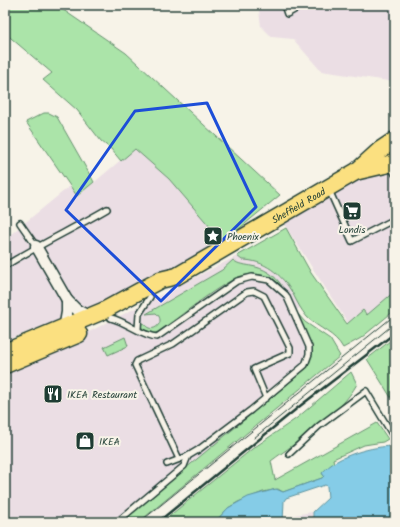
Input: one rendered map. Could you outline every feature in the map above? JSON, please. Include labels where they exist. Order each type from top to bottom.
[{"type":"main road","points":[[357,171],[380,150],[395,140]]},
{"type":"main road","points":[[357,171],[393,166]]},
{"type":"main road","name":"Sheffield Road","points":[[5,352],[91,317],[160,280],[177,276],[357,171]]},
{"type":"main road","name":"Sheffield Road","points":[[5,365],[93,328],[167,287],[177,276]]},
{"type":"street","points":[[36,246],[67,300],[77,310],[91,317]]},
{"type":"street","points":[[64,329],[67,312],[67,300]]},
{"type":"lane","points":[[284,5],[287,14],[303,5]]},
{"type":"lane","points":[[328,188],[352,241],[395,219]]},
{"type":"lane","points":[[5,266],[36,246],[53,239],[107,209]]},
{"type":"lane","points":[[20,223],[36,246]]},
{"type":"lane","points":[[110,318],[138,329],[147,335],[157,337],[237,282],[252,277],[269,280],[286,295],[309,347],[309,354],[304,364],[266,398],[218,436],[188,456],[166,464]]},
{"type":"lane","points":[[179,459],[135,365],[137,361],[173,344],[247,292],[254,292],[264,296],[290,348],[290,353],[254,369],[266,398]]},
{"type":"lane","points":[[138,329],[139,314],[150,297]]},
{"type":"lane","points":[[289,454],[319,426],[366,391],[395,439]]},
{"type":"lane","points":[[116,522],[184,466],[188,456]]},
{"type":"highlighted area","points":[[207,103],[256,207],[161,301],[66,210],[135,111]]},
{"type":"shaded area","points":[[262,5],[395,5],[395,82],[321,71],[293,39],[272,37],[261,26],[259,11]]},
{"type":"shaded area","points":[[395,145],[395,300],[355,334],[284,224]]},
{"type":"shaded area","points":[[135,148],[169,179],[223,242],[113,298],[5,341],[5,239],[70,186],[78,196]]},
{"type":"shaded area","points":[[237,256],[242,260],[252,260],[271,269],[283,279],[292,292],[300,308],[296,310],[312,348],[310,363],[304,372],[123,522],[5,522],[5,375]]},
{"type":"shaded area","points":[[312,512],[312,522],[291,522],[294,515]]},
{"type":"green space","points":[[5,5],[56,5],[126,53],[280,195],[223,242],[169,179],[135,149],[121,161],[111,149],[101,141],[77,110],[43,80],[52,73],[5,33]]},
{"type":"green space","points":[[44,113],[49,113],[57,117],[94,182],[77,196],[26,122]]},
{"type":"green space","points":[[286,228],[311,273],[347,324],[363,310],[367,315],[395,291],[395,310],[361,338],[343,348],[336,339],[307,317],[289,287],[278,274],[265,265],[258,262],[242,260],[237,256]]},
{"type":"green space","points":[[233,260],[239,264],[265,270],[273,275],[282,286],[265,276],[255,274],[245,275],[225,284],[158,332],[152,334],[143,330],[140,323],[144,323],[147,327],[154,328],[157,327],[160,321],[156,313],[146,314],[222,270]]},
{"type":"green space","points":[[297,313],[305,322],[330,339],[340,356],[139,522],[123,522],[122,521],[307,368],[312,348]]},
{"type":"green space","points":[[125,337],[128,346],[108,355],[104,347]]},
{"type":"green space","points":[[395,337],[395,404],[367,359]]},
{"type":"green space","points":[[351,372],[357,384],[350,395],[330,416],[306,436],[271,461],[275,480],[377,423],[388,439],[383,442],[364,445],[333,459],[334,463],[322,473],[324,476],[322,478],[283,492],[278,489],[263,492],[238,502],[228,508],[215,522],[162,522],[252,449],[297,418]]},
{"type":"water","points":[[386,446],[395,446],[395,511],[390,522],[313,522],[313,512],[328,498],[327,486],[325,485],[286,498],[284,501],[283,522],[215,522],[228,508],[248,497],[276,489],[283,492],[322,478],[324,476],[322,473],[337,461],[346,457],[366,450]]},
{"type":"tram line","points":[[140,522],[395,315]]},
{"type":"tram line","points":[[254,438],[395,323]]},
{"type":"railway","points":[[158,522],[300,406],[395,333]]},
{"type":"place","name":"Londis","points":[[352,211]]},
{"type":"place","name":"Phoenix","points":[[213,236]]},
{"type":"place","name":"IKEA Restaurant","points":[[53,394]]},
{"type":"place","name":"IKEA","points":[[85,441]]}]
